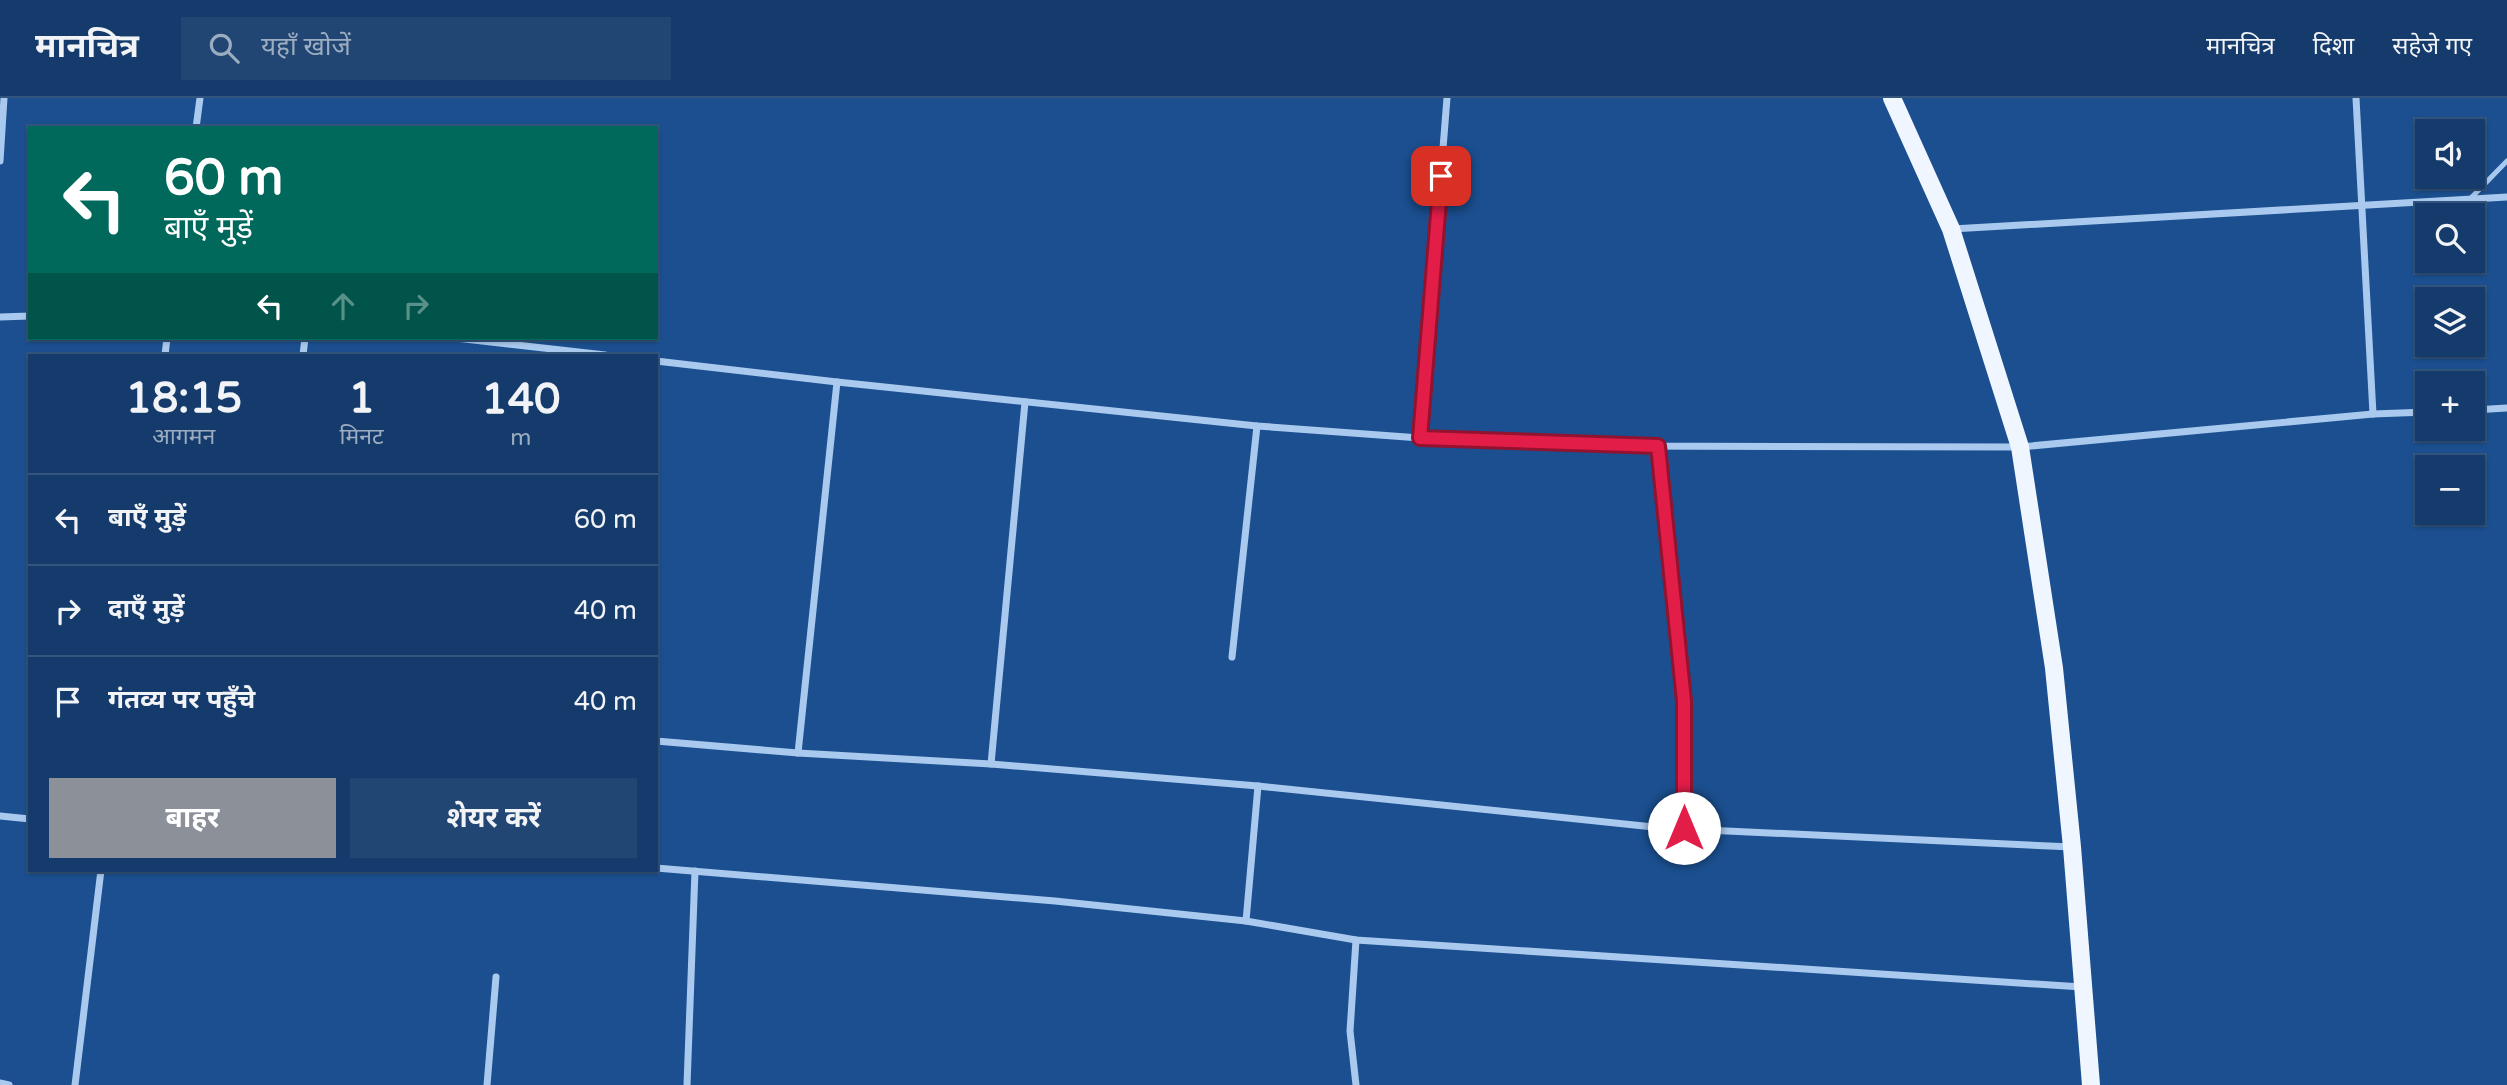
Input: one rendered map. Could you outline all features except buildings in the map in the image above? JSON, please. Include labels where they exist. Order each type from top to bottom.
[{"type":"main road","points":[[1892,98],[1951,229],[2020,447],[2054,668],[2072,847],[2091,1085]]},
{"type":"street","points":[[0,161],[4,98]]},
{"type":"street","points":[[196,126],[200,98]]},
{"type":"street","points":[[1420,438],[1447,98]]},
{"type":"street","points":[[2356,98],[2373,414]]},
{"type":"street","points":[[1951,229],[2507,197]]},
{"type":"street","points":[[0,317],[28,316]]},
{"type":"street","points":[[474,340],[596,354]]},
{"type":"street","points":[[658,361],[1257,426],[1420,438],[1658,446],[2020,447],[2373,414],[2415,412]]},
{"type":"street","points":[[799,753],[837,382]]},
{"type":"street","points":[[991,764],[1025,402]]},
{"type":"street","points":[[2485,409],[2507,408]]},
{"type":"street","points":[[1232,657],[1257,426]]},
{"type":"street","points":[[1658,446],[1684,701],[1684,828]]},
{"type":"street","points":[[658,741],[1258,786],[1684,828],[2072,847]]},
{"type":"street","points":[[1246,921],[1258,786]]},
{"type":"street","points":[[0,816],[28,819]]},
{"type":"street","points":[[658,868],[1055,901],[1246,921],[1356,940],[2083,987]]},
{"type":"street","points":[[687,1085],[695,871]]},
{"type":"street","points":[[75,1085],[102,872]]},
{"type":"street","points":[[1356,940],[1350,1031],[1356,1085]]},
{"type":"street","points":[[487,1085],[496,977]]},
{"type":"street","points":[[0,1083],[9,1085]]},
{"type":"lane","points":[[2470,199],[2507,161]]},
{"type":"route","points":[[1441,176],[1420,438],[1658,446],[1684,701],[1684,828]]}]
